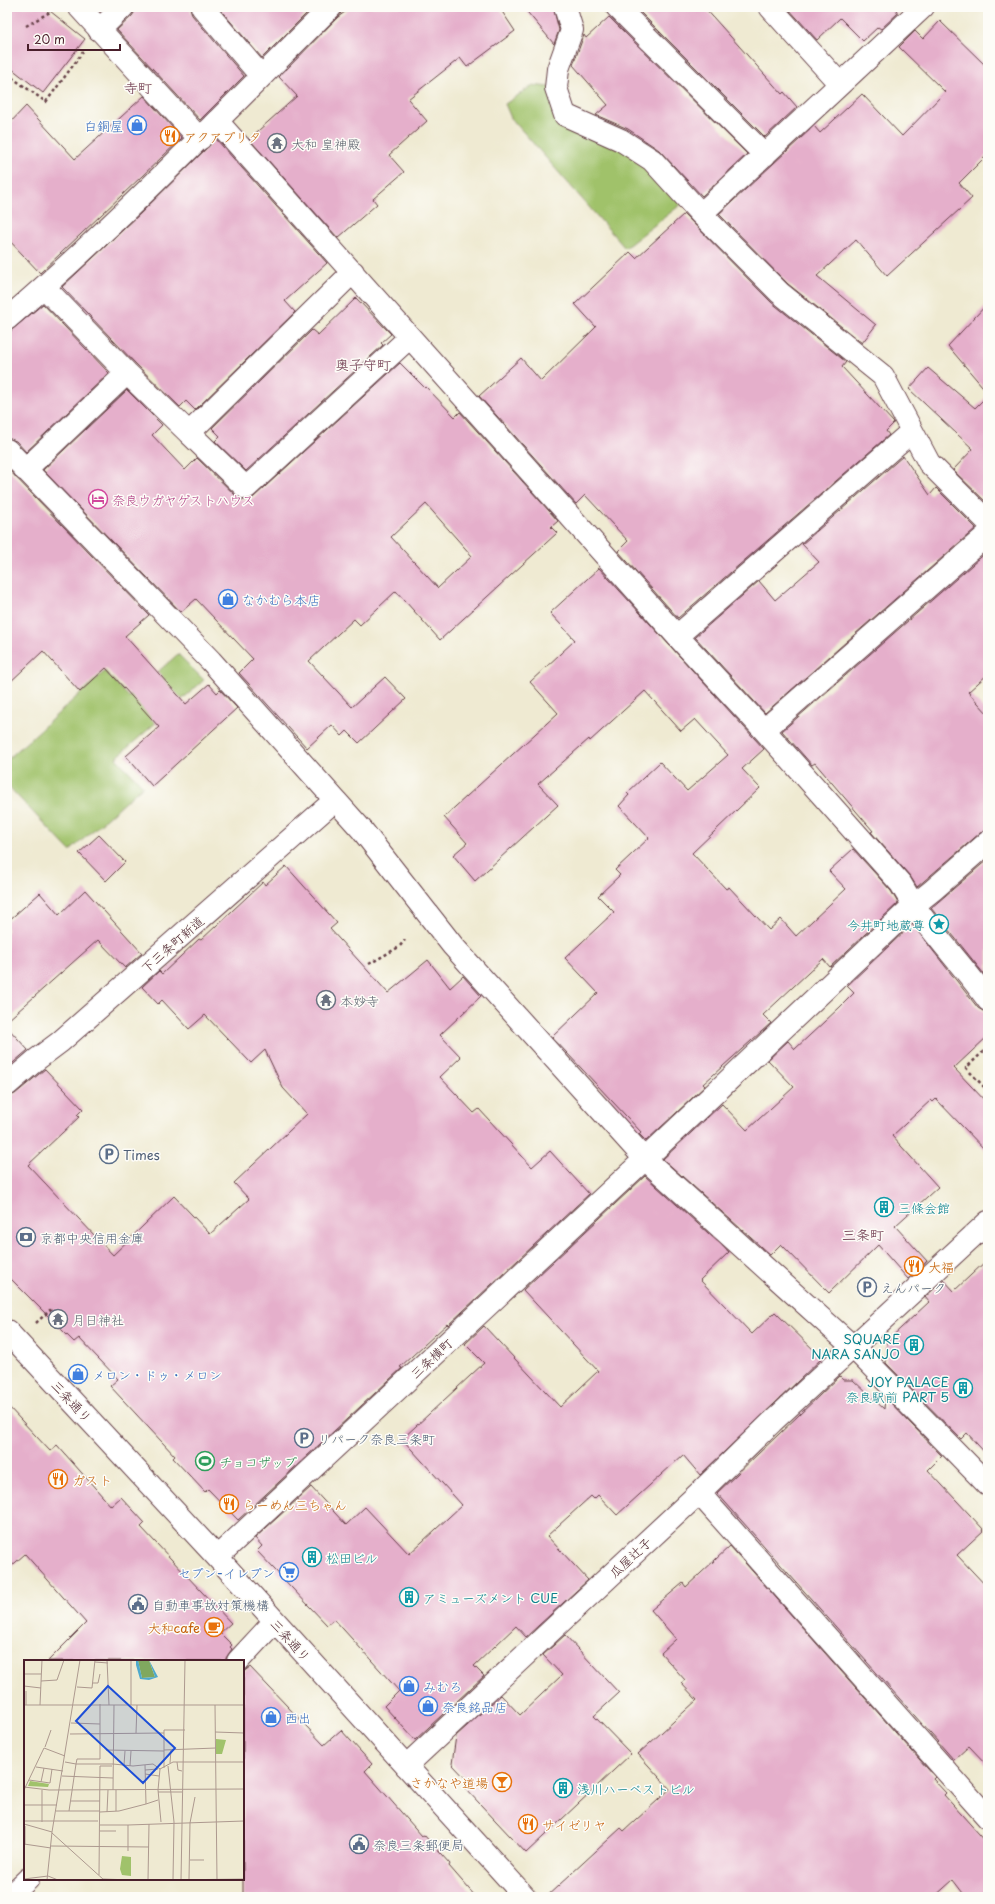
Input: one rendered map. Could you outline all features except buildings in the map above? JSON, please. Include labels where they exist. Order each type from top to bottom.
[{"type":"street","points":[[79,7],[200,139]]},
{"type":"street","points":[[99,30],[123,7]]},
{"type":"street","points":[[202,7],[262,76]]},
{"type":"street","points":[[7,319],[44,287],[200,139],[331,7]]},
{"type":"street","points":[[565,7],[572,30],[558,69],[556,88],[565,115],[620,140],[652,160],[701,214],[780,292],[883,376],[911,432],[929,463],[988,522]]},
{"type":"street","points":[[617,7],[765,155]]},
{"type":"street","points":[[770,7],[840,84]]},
{"type":"street","points":[[701,214],[923,7]]},
{"type":"street","points":[[217,121],[677,636],[764,730],[901,884],[913,906],[968,972],[988,1000]]},
{"type":"street","points":[[189,433],[353,272]]},
{"type":"street","points":[[44,287],[127,373],[246,488],[410,337]]},
{"type":"street","points":[[25,470],[127,373]]},
{"type":"street","points":[[677,636],[911,432]]},
{"type":"street","points":[[7,450],[211,661],[334,801],[362,830],[453,946],[645,1159],[853,1347],[988,1485]]},
{"type":"street","points":[[764,730],[988,534]]},
{"type":"street","name":"下三条町新道","points":[[7,1085],[60,1042],[334,801]]},
{"type":"street","name":"三条横町","points":[[217,1557],[645,1159],[913,906],[988,842]]},
{"type":"street","name":"瓜屋辻子","points":[[406,1766],[699,1493],[772,1422],[988,1222]]},
{"type":"street","name":"三条通り","points":[[7,1331],[217,1557],[274,1622],[525,1897]]},
{"type":"street","points":[[699,1493],[988,1818]]},
{"type":"street","points":[[239,1660],[274,1622]]},
{"type":"street","points":[[9,1897],[27,1880]]},
{"type":"path","points":[[26,26],[50,12]]},
{"type":"path","points":[[7,74],[46,102],[99,30]]},
{"type":"path","points":[[369,964],[399,947],[406,940]]},
{"type":"path","points":[[988,1047],[966,1068],[988,1091]]},
{"type":"path","points":[[35,1324],[50,1310],[55,1315]]},
{"type":"green space","points":[[533,85],[556,88],[565,115],[620,140],[688,199],[625,248],[511,118],[505,104]]},
{"type":"green space","points":[[178,654],[204,680],[116,758],[143,786],[70,851],[7,785],[7,760],[105,671],[129,697]]},
{"type":"place","name":"白銅屋","points":[[137,125]]},
{"type":"place","name":"アクアプリタ","points":[[170,136]]},
{"type":"place","name":"大和 皇神殿","points":[[277,143]]},
{"type":"place","name":"奈良ウガヤゲストハウス","points":[[98,499]]},
{"type":"place","name":"なかむら本店","points":[[228,599]]},
{"type":"place","name":"今井町地蔵尊","points":[[939,924]]},
{"type":"place","name":"本妙寺","points":[[326,1000]]},
{"type":"place","name":"Times","points":[[109,1154]]},
{"type":"place","name":"三條会館","points":[[884,1207]]},
{"type":"place","name":"京都中央信用金庫","points":[[26,1237]]},
{"type":"place","name":"大福","points":[[914,1266]]},
{"type":"place","name":"えんパーク","points":[[867,1287]]},
{"type":"place","name":"月日神社","points":[[58,1319]]},
{"type":"place","name":"SQUARE NARA SANJO","points":[[914,1345]]},
{"type":"place","name":"メロン・ドゥ・メロン","points":[[78,1374]]},
{"type":"place","name":"JOY PALACE 奈良駅前 PART 5","points":[[963,1388]]},
{"type":"place","name":"リパーク奈良三条町","points":[[304,1438]]},
{"type":"place","name":"チョコザップ","points":[[205,1461]]},
{"type":"place","name":"ガスト","points":[[58,1479]]},
{"type":"place","name":"らーめん三ちゃん","points":[[229,1504]]},
{"type":"place","name":"松田ビル","points":[[312,1557]]},
{"type":"place","name":"セブン-イレブン","points":[[289,1572]]},
{"type":"place","name":"アミューズメント CUE","points":[[409,1597]]},
{"type":"place","name":"自動車事故対策機構","points":[[138,1604]]},
{"type":"place","name":"大和cafe","points":[[214,1627]]},
{"type":"place","name":"みむろ","points":[[409,1686]]},
{"type":"place","name":"奈良銘品店","points":[[428,1706]]},
{"type":"place","name":"西出","points":[[271,1717]]},
{"type":"place","name":"さかなや道場","points":[[502,1782]]},
{"type":"place","name":"浅川ハーベストビル","points":[[563,1788]]},
{"type":"place","name":"サイゼリヤ","points":[[528,1824]]},
{"type":"place","name":"奈良三条郵便局","points":[[359,1844]]},
{"type":"district","name":"寺町","points":[[138,87]]},
{"type":"district","name":"奥子守町","points":[[363,364]]},
{"type":"district","name":"三条町","points":[[863,1234]]}]
